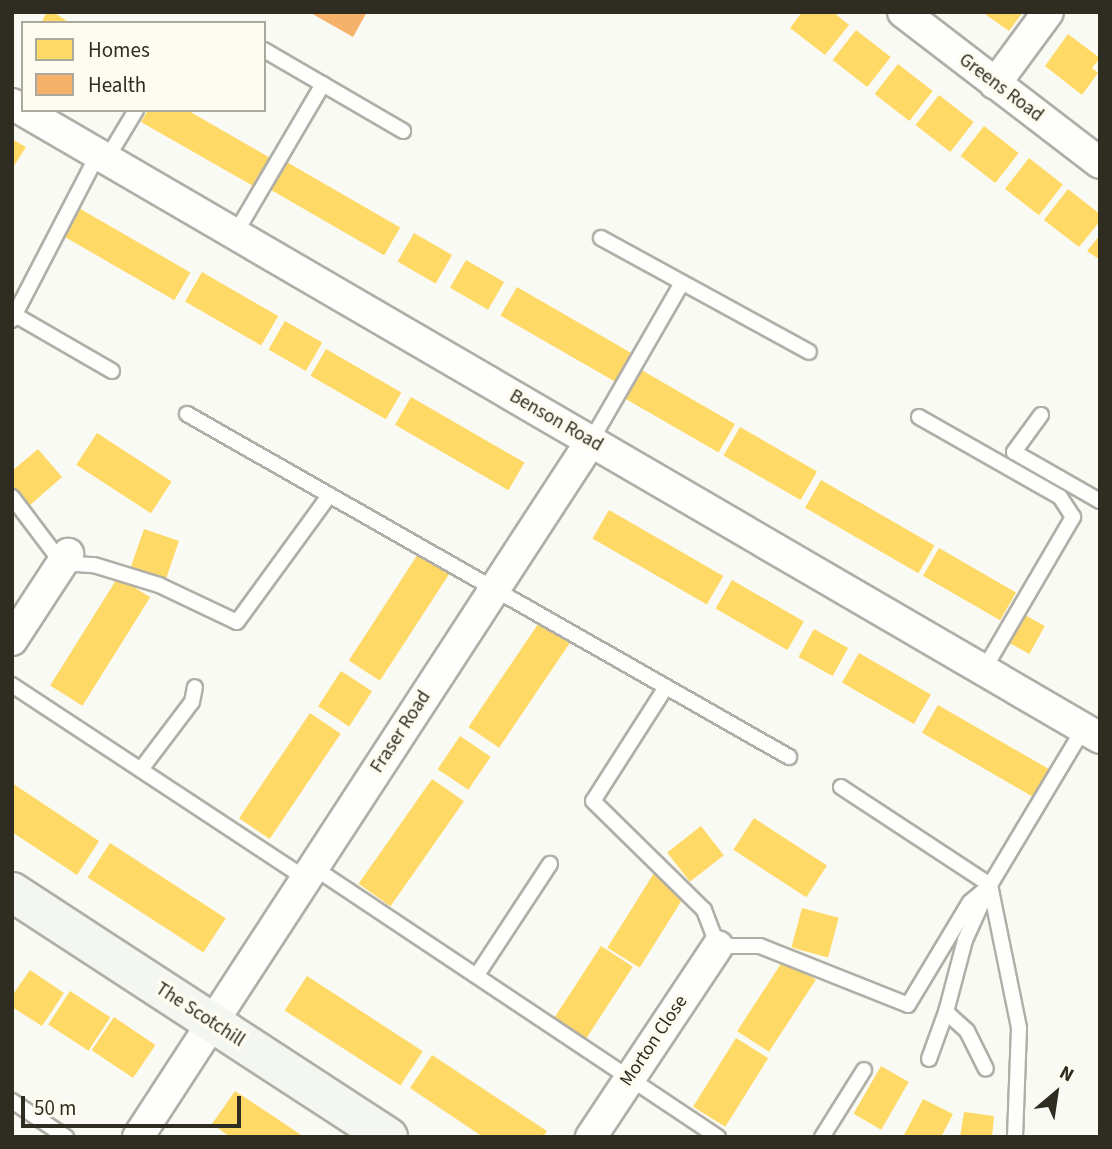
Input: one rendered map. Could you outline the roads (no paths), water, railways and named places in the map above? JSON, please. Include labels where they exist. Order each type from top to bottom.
[{"type":"street","name":"Greens Road","points":[[902,12],[1100,163]]},
{"type":"street","points":[[995,83],[1048,12]]},
{"type":"street","name":"Benson Road","points":[[26,112],[1092,733]]},
{"type":"street","name":"Fraser Road","points":[[138,1137],[591,441]]},
{"type":"street","points":[[12,640],[65,559]]},
{"type":"street","name":"The Scotchill","points":[[12,892],[388,1137]]},
{"type":"street","name":"Morton Close","points":[[591,1137],[718,946]]},
{"type":"lane","points":[[266,51],[403,131]]},
{"type":"lane","points":[[235,234],[323,84]]},
{"type":"lane","points":[[112,370],[14,317],[102,157],[135,112]]},
{"type":"lane","points":[[601,238],[809,352]]},
{"type":"lane","points":[[591,441],[682,283]]},
{"type":"lane","points":[[187,414],[789,757]]},
{"type":"lane","points":[[1041,415],[1014,452],[1100,501]]},
{"type":"lane","points":[[919,417],[1060,497],[1073,517],[983,671]]},
{"type":"lane","points":[[12,497],[65,559],[150,582],[237,622],[329,496]]},
{"type":"lane","points":[[12,685],[309,873],[477,975],[628,1080],[718,1137]]},
{"type":"lane","points":[[142,768],[191,702],[195,687]]},
{"type":"lane","points":[[666,687],[593,801],[704,910],[718,946],[760,946],[908,1005],[970,902],[990,885]]},
{"type":"lane","points":[[929,1059],[946,1013],[965,940],[990,885],[1092,733]]},
{"type":"lane","points":[[841,787],[990,885],[1019,1028],[1015,1137]]},
{"type":"lane","points":[[477,975],[550,864]]},
{"type":"lane","points":[[946,1013],[967,1031],[986,1069]]},
{"type":"lane","points":[[822,1137],[864,1070]]},
{"type":"lane","points":[[12,1101],[66,1137]]}]
